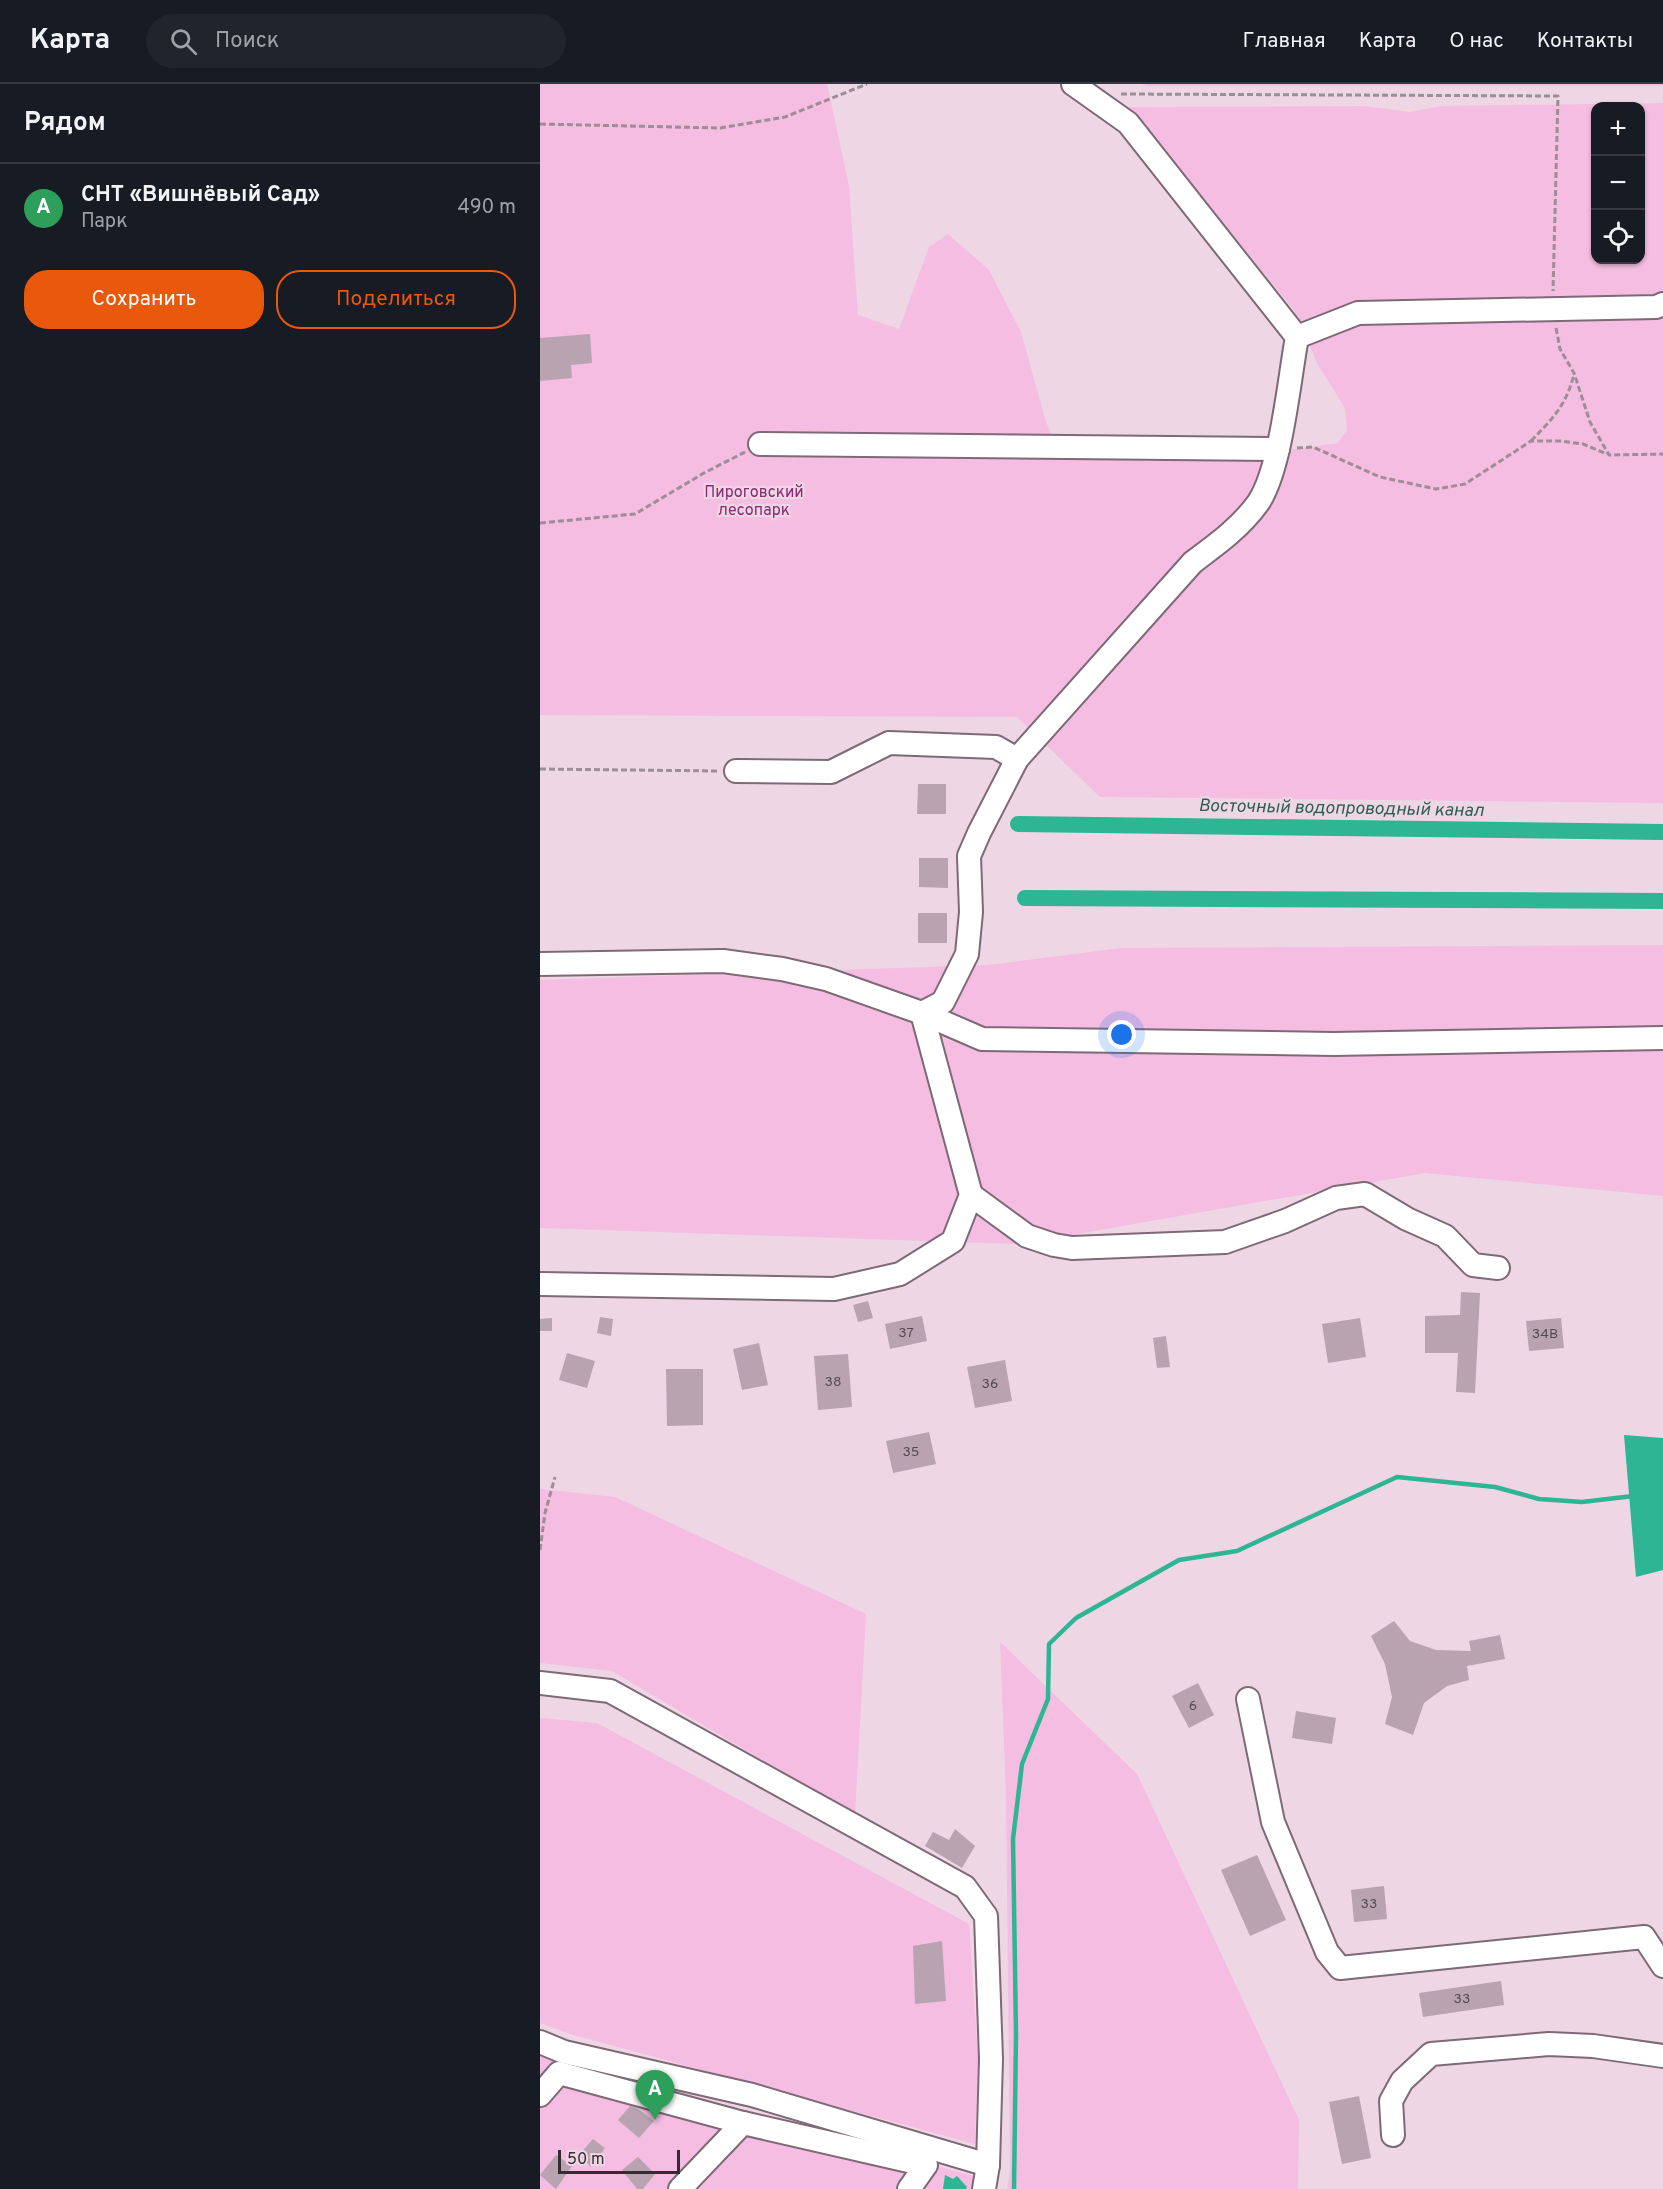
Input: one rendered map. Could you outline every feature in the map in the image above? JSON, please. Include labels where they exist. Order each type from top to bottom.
[{"type":"street","points":[[922,1013],[944,1002],[967,954],[971,912],[969,856],[1017,759],[1193,562],[1225,537],[1258,503],[1271,476],[1278,449],[1297,337],[1128,123],[1073,84]]},
{"type":"street","points":[[1297,337],[1358,313],[1656,307],[1663,304]]},
{"type":"street","points":[[760,444],[1278,449]]},
{"type":"street","points":[[735,771],[831,772],[889,743],[996,747],[1017,759]]},
{"type":"street","points":[[540,964],[723,961],[782,969],[825,979],[922,1013],[982,1039],[1334,1044],[1663,1038]]},
{"type":"street","points":[[540,1284],[834,1289],[900,1274],[953,1241],[971,1195],[922,1013]]},
{"type":"street","points":[[971,1195],[1027,1236],[1072,1248],[1225,1242],[1285,1221],[1336,1198],[1365,1194],[1407,1219],[1445,1236],[1473,1266],[1498,1268]]},
{"type":"street","points":[[540,1683],[610,1691],[965,1887],[986,1916],[991,2059],[988,2165],[984,2189]]},
{"type":"street","points":[[1248,1699],[1272,1822],[1327,1952],[1340,1968],[1644,1936],[1663,1966]]},
{"type":"street","points":[[540,2042],[564,2052],[752,2095],[988,2165]]},
{"type":"street","points":[[1394,2135],[1391,2101],[1402,2081],[1431,2054],[1549,2044],[1593,2046],[1663,2056]]},
{"type":"street","points":[[540,2095],[549,2069],[743,2122],[926,2165],[909,2189]]},
{"type":"street","points":[[681,2189],[743,2122]]},
{"type":"path","points":[[540,124],[720,128],[785,117],[867,84]]},
{"type":"path","points":[[1113,94],[1558,96],[1552,308],[1560,349],[1574,373],[1590,422],[1608,455]]},
{"type":"path","points":[[1278,449],[1312,447],[1380,477],[1436,489],[1465,484],[1530,441],[1557,414],[1568,396],[1574,373]]},
{"type":"path","points":[[1530,441],[1583,444],[1608,455],[1663,454]]},
{"type":"path","points":[[540,523],[635,514],[704,473],[760,444]]},
{"type":"path","points":[[540,769],[735,771]]},
{"type":"path","points":[[540,1550],[545,1513],[555,1477]]},
{"type":"green space","name":"Пироговский лесопарк","points":[[540,84],[827,84],[849,186],[858,315],[899,329],[929,247],[948,234],[989,270],[1021,332],[1046,422],[1059,450],[1236,454],[1338,443],[1347,430],[1345,408],[1318,365],[1294,310],[1128,107],[1365,106],[1410,112],[1441,106],[1591,104],[1591,264],[1645,264],[1645,103],[1663,103],[1663,803],[1100,797],[1017,717],[540,715]]},
{"type":"green space","points":[[1141,84],[1663,84],[1663,86],[1147,86]]},
{"type":"green space","points":[[1663,945],[1663,1196],[1425,1173],[1020,1244],[540,1228],[540,980],[988,965],[1121,948]]},
{"type":"green space","points":[[540,1489],[615,1497],[866,1614],[855,1815],[612,1671],[540,1663]]},
{"type":"green space","points":[[1000,1642],[1137,1774],[1299,2120],[1298,2189],[1007,2189],[1010,2171],[1006,1792]]},
{"type":"green space","points":[[540,1718],[597,1723],[969,1924],[978,2058],[975,2144],[570,2034],[540,2023]]},
{"type":"green space","points":[[540,2053],[569,2065],[973,2176],[971,2189],[540,2189]]},
{"type":"shaded area","points":[[1624,1435],[1663,1438],[1663,1570],[1636,1577]]},
{"type":"shaded area","points":[[945,2175],[953,2179],[957,2176],[967,2187],[966,2189],[943,2189]]},
{"type":"building","points":[[590,334],[592,363],[571,365],[572,378],[540,381],[540,338]]},
{"type":"building","points":[[918,784],[946,784],[946,814],[917,814]]},
{"type":"building","points":[[919,858],[948,858],[948,888],[919,887]]},
{"type":"building","points":[[918,913],[947,913],[947,943],[918,943]]},
{"type":"building","points":[[1461,1292],[1480,1293],[1475,1393],[1456,1392],[1458,1353],[1425,1353],[1425,1316],[1460,1315]]},
{"type":"building","points":[[868,1301],[873,1318],[858,1322],[853,1305]]},
{"type":"building","points":[[922,1316],[927,1341],[890,1349],[885,1324]]},
{"type":"building","points":[[600,1317],[613,1319],[611,1336],[597,1333]]},
{"type":"building","points":[[552,1318],[552,1331],[540,1331],[540,1319]]},
{"type":"building","points":[[1360,1318],[1366,1357],[1328,1363],[1322,1324]]},
{"type":"building","points":[[1561,1318],[1564,1348],[1529,1351],[1526,1321]]},
{"type":"building","points":[[1166,1336],[1170,1367],[1157,1368],[1153,1338]]},
{"type":"building","points":[[759,1343],[768,1385],[742,1390],[733,1349]]},
{"type":"building","points":[[567,1353],[595,1361],[587,1388],[559,1380]]},
{"type":"building","points":[[848,1354],[852,1407],[818,1410],[814,1356]]},
{"type":"building","points":[[1005,1360],[1012,1401],[975,1408],[967,1367]]},
{"type":"building","points":[[666,1369],[703,1369],[703,1425],[667,1426]]},
{"type":"building","points":[[929,1432],[936,1464],[893,1473],[886,1441]]},
{"type":"building","points":[[1394,1621],[1410,1641],[1436,1650],[1471,1651],[1469,1641],[1500,1635],[1505,1659],[1467,1666],[1469,1680],[1447,1686],[1424,1703],[1413,1735],[1385,1724],[1392,1697],[1385,1664],[1371,1636]]},
{"type":"building","points":[[1198,1683],[1214,1715],[1189,1728],[1172,1696]]},
{"type":"building","points":[[1296,1711],[1336,1718],[1332,1744],[1292,1738]]},
{"type":"building","points":[[955,1829],[975,1846],[962,1868],[925,1846],[933,1832],[949,1840]]},
{"type":"building","points":[[1257,1855],[1286,1920],[1250,1936],[1221,1870]]},
{"type":"building","points":[[1384,1886],[1387,1919],[1354,1922],[1351,1890]]},
{"type":"building","points":[[942,1941],[946,2001],[915,2004],[913,1946]]},
{"type":"building","points":[[1501,1981],[1504,2005],[1423,2017],[1419,1993]]},
{"type":"building","points":[[1359,2096],[1371,2158],[1342,2164],[1329,2102]]},
{"type":"building","points":[[630,2106],[637,2108],[654,2121],[639,2138],[618,2120]]},
{"type":"building","points":[[593,2139],[605,2148],[591,2167],[579,2155]]},
{"type":"building","points":[[556,2155],[572,2166],[556,2189],[540,2175]]},
{"type":"building","points":[[638,2157],[655,2174],[643,2189],[637,2189],[622,2170]]},
{"type":"waterway","name":"Восточный водопроводный канал","points":[[1018,824],[1663,832]]},
{"type":"waterway","name":"Восточный водопроводный канал","points":[[1025,898],[1663,901]]},
{"type":"waterway","points":[[1014,2189],[1016,2033],[1013,1839],[1022,1764],[1048,1699],[1049,1644],[1076,1618],[1179,1560],[1237,1551],[1397,1477],[1495,1487],[1539,1499],[1582,1502],[1633,1496]]},
{"type":"place","name":"СНТ «Вишнёвый Сад»","points":[[655,2120]]}]
